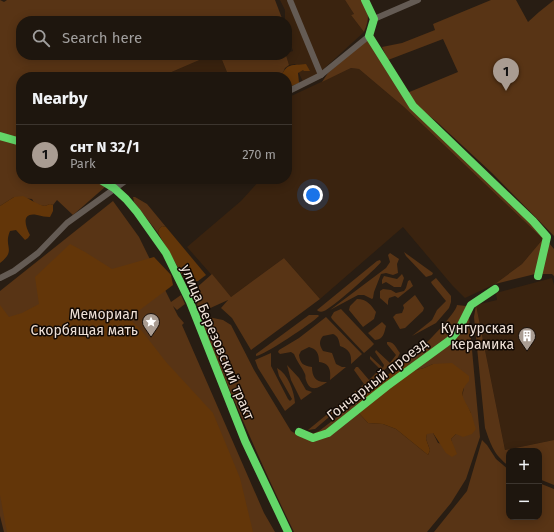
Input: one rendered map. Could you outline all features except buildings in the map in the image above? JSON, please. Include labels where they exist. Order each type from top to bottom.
[{"type":"street","points":[[290,0],[321,75]]},
{"type":"street","points":[[292,90],[321,75],[369,36],[374,19],[365,0]]},
{"type":"street","points":[[374,19],[418,0]]},
{"type":"street","points":[[369,36],[414,106],[533,221],[547,237],[538,276]]},
{"type":"street","points":[[0,136],[16,141]]},
{"type":"street","name":"улица Березовский тракт","points":[[107,184],[114,188],[137,212],[169,259],[190,302],[245,441],[288,532]]},
{"type":"street","points":[[0,278],[14,271],[38,252],[66,223],[120,184]]},
{"type":"street","name":"Гончарный проезд","points":[[299,432],[314,438],[328,433],[387,386],[450,340],[459,329],[471,305],[495,289]]},
{"type":"shaded area","points":[[0,0],[4,2],[7,0],[275,0],[281,16],[16,16],[16,60],[199,60],[172,72],[16,72],[16,138],[0,133]]},
{"type":"shaded area","points":[[280,0],[345,0],[354,14],[351,15],[364,32],[317,75],[303,82],[295,64],[289,65],[288,60],[292,60],[293,51],[292,16],[285,16],[285,10]]},
{"type":"shaded area","points":[[345,0],[363,0],[368,16],[364,32],[351,15],[354,14]]},
{"type":"shaded area","points":[[491,0],[516,0],[528,22],[554,0],[554,236],[492,173],[437,122],[418,107],[407,93],[458,72],[443,39],[388,60],[382,47],[402,43],[435,30],[433,24]]},
{"type":"shaded area","points":[[368,39],[413,109],[546,238],[535,274],[495,284],[522,264],[543,239],[404,107],[359,69],[351,68],[322,82],[328,73]]},
{"type":"shaded area","points":[[199,60],[222,60],[227,72],[172,72]]},
{"type":"shaded area","points":[[222,60],[288,60],[289,65],[283,72],[227,72]]},
{"type":"shaded area","points":[[306,64],[310,71],[303,70],[298,73],[299,83],[292,86],[292,72],[283,72],[290,66]]},
{"type":"shaded area","points":[[351,68],[359,69],[404,107],[543,239],[522,264],[495,284],[465,298],[452,285],[403,227],[320,299],[284,258],[231,297],[187,247],[241,201],[256,184],[292,184],[292,96]]},
{"type":"shaded area","points":[[0,138],[16,143],[16,184],[100,184],[105,187],[73,215],[57,200],[53,205],[50,204],[45,206],[35,204],[32,199],[14,197],[0,206]]},
{"type":"shaded area","points":[[23,196],[45,206],[50,204],[53,205],[53,211],[50,217],[32,215],[26,218],[26,224],[30,235],[25,240],[16,230],[10,231],[8,236],[8,255],[0,263],[0,206],[14,197]]},
{"type":"shaded area","points":[[133,197],[147,204],[166,227],[162,226],[158,233],[134,202]]},
{"type":"shaded area","points":[[113,201],[139,237],[171,302],[181,295],[185,304],[177,310],[173,306],[178,316],[184,323],[182,325],[264,513],[275,532],[4,532],[0,516],[0,291]]},
{"type":"shaded area","points":[[162,226],[166,227],[206,275],[198,281],[189,282],[183,276],[158,233]]},
{"type":"shaded area","points":[[548,242],[554,249],[554,276],[552,274],[539,274]]},
{"type":"shaded area","points":[[70,244],[112,269],[154,257],[171,275],[173,285],[129,318],[142,331],[166,362],[213,413],[240,478],[253,532],[7,532],[0,495],[0,305],[9,317],[22,313],[39,304],[35,277]]},
{"type":"shaded area","points":[[404,252],[433,273],[432,275],[426,277]]},
{"type":"shaded area","points":[[390,253],[399,259],[397,264],[398,273],[393,275],[386,273],[381,274],[372,299],[364,295],[358,295],[330,310],[386,268],[390,262],[388,255]]},
{"type":"shaded area","points":[[284,258],[320,299],[251,350],[232,318],[221,308],[228,300],[206,310],[199,309],[193,296],[194,290],[212,274],[231,297]]},
{"type":"shaded area","points":[[380,260],[381,262],[371,272],[328,309],[320,312],[317,310],[377,261]]},
{"type":"shaded area","points":[[402,274],[404,278],[401,287],[394,287],[386,282],[382,284],[384,276],[397,279]]},
{"type":"shaded area","points":[[436,278],[451,296],[449,308],[436,323],[412,336],[432,320],[437,310],[446,301],[431,282]]},
{"type":"shaded area","points":[[552,278],[554,285],[554,440],[515,448],[506,448],[505,450],[476,305],[497,300],[496,293]]},
{"type":"shaded area","points":[[410,280],[413,286],[398,298],[395,296],[389,298],[388,305],[380,298],[380,291],[383,289],[391,290],[396,293],[404,291],[408,281]]},
{"type":"shaded area","points":[[415,295],[424,308],[423,311],[405,328],[400,329],[393,317],[396,314],[402,313],[404,308],[403,305]]},
{"type":"shaded area","points":[[357,299],[366,301],[376,312],[374,319],[363,327],[349,310],[350,306]]},
{"type":"shaded area","points":[[457,305],[466,306],[469,317],[480,437],[466,479],[451,503],[427,532],[294,532],[246,428],[201,322],[201,318],[208,317],[223,320],[231,325],[254,370],[291,431],[303,438],[319,431],[358,401],[357,411],[368,423],[383,424],[396,429],[428,455],[430,450],[426,439],[427,433],[433,433],[438,443],[453,446],[451,439],[471,413],[462,398],[464,387],[433,364],[405,373],[401,371],[410,362],[405,360],[413,355],[435,334],[447,321]]},
{"type":"shaded area","points":[[476,305],[506,450],[506,464],[496,454],[485,428],[474,317]]},
{"type":"shaded area","points":[[341,309],[374,344],[364,353],[332,319],[331,317],[334,312]]},
{"type":"shaded area","points":[[309,315],[319,316],[278,345],[256,356],[256,354]]},
{"type":"shaded area","points":[[326,317],[362,354],[351,364],[349,352],[340,346],[339,340],[336,336],[333,334],[323,336],[320,343],[323,351],[332,353],[336,364],[346,367],[330,380],[329,368],[326,364],[319,362],[319,357],[316,351],[309,347],[301,351],[299,355],[302,364],[312,367],[315,379],[327,382],[321,386],[312,388],[308,384],[305,374],[294,354],[291,352],[280,354],[278,352]]},
{"type":"shaded area","points":[[382,322],[386,326],[384,333],[382,337],[375,340],[368,333]]},
{"type":"shaded area","points":[[387,342],[393,344],[400,353],[397,359],[315,429],[308,430],[364,384],[354,370],[356,367],[358,367],[369,380],[380,369],[370,359],[370,356],[383,368],[384,365],[375,352],[376,350],[390,363],[396,355]]},
{"type":"shaded area","points":[[271,353],[271,366],[290,401],[292,399],[279,376],[277,368],[284,374],[290,383],[293,393],[295,403],[285,411],[258,368],[255,360]]},
{"type":"shaded area","points":[[405,360],[410,362],[402,371],[405,373],[433,364],[452,363],[469,376],[469,381],[463,390],[463,397],[471,413],[476,429],[472,434],[463,437],[456,434],[451,439],[457,454],[452,457],[446,453],[433,433],[427,434],[426,439],[430,450],[428,455],[396,429],[383,424],[368,423],[357,411],[358,401]]},
{"type":"shaded area","points":[[287,365],[299,378],[306,390],[312,392],[301,400],[291,380]]},
{"type":"shaded area","points":[[482,440],[496,459],[506,467],[506,520],[542,520],[542,484],[554,489],[554,532],[434,532],[467,491]]},
{"type":"shaded area","points":[[554,440],[554,485],[542,480],[542,448],[515,448]]},
{"type":"traffic: fast","points":[[365,0],[374,19],[369,36],[413,106],[533,221],[547,237],[538,276]]},
{"type":"traffic: fast","points":[[0,136],[16,141]]},
{"type":"traffic: fast","points":[[107,184],[126,199],[166,253],[190,302],[245,441],[288,532]]},
{"type":"traffic: fast","points":[[299,432],[313,438],[328,433],[387,386],[450,340],[459,329],[471,305],[495,289]]},
{"type":"place","name":"снт N 32/1","points":[[506,91]]},
{"type":"place","name":"Мемориал Скорбящая мать","points":[[151,337]]},
{"type":"place","name":"Кунгурская керамика","points":[[527,351]]}]
